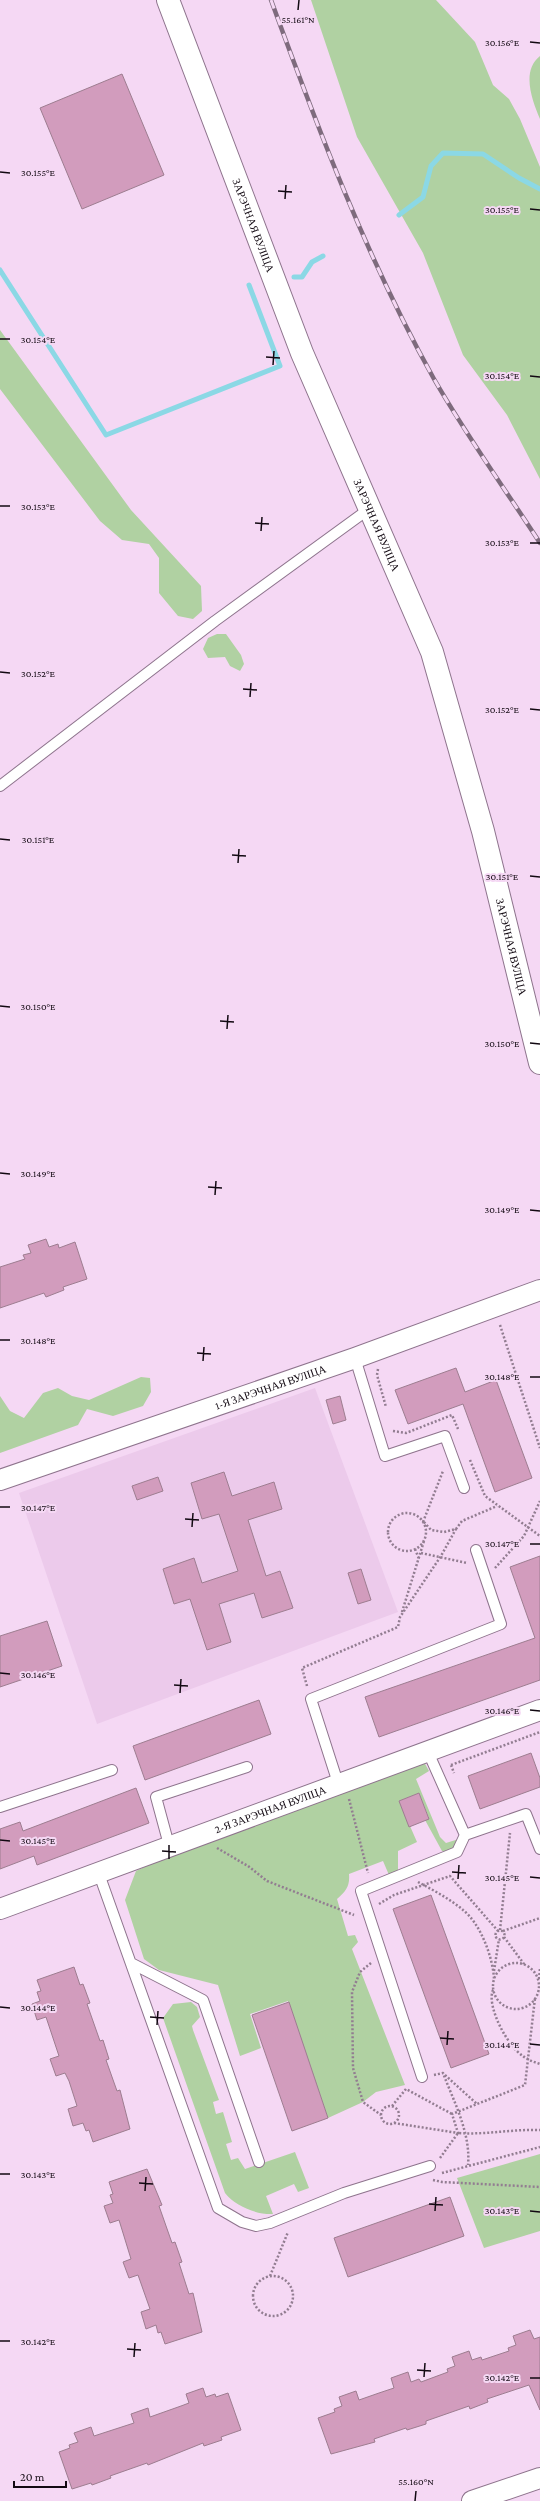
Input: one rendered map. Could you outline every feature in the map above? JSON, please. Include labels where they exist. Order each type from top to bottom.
[{"type":"street","name":"ЗАРЭЧНАЯ ВУЛІЦА","points":[[168,0],[302,353],[432,652],[483,831],[540,1063]]},
{"type":"street","name":"1-Я ЗАРЭЧНАЯ ВУЛІЦА","points":[[0,1480],[355,1358],[540,1290]]},
{"type":"street","name":"2-Я ЗАРЭЧНАЯ ВУЛІЦА","points":[[0,1908],[99,1874],[194,1835],[428,1752],[540,1710]]},
{"type":"street","points":[[472,2501],[540,2478]]},
{"type":"lane","points":[[0,786],[215,621],[369,509]]},
{"type":"lane","points":[[355,1358],[385,1456],[445,1436],[464,1488]]},
{"type":"lane","points":[[341,1782],[311,1699],[501,1624],[476,1550]]},
{"type":"lane","points":[[428,1752],[435,1771],[465,1835]]},
{"type":"lane","points":[[169,1845],[156,1797],[247,1767]]},
{"type":"lane","points":[[0,1807],[112,1770]]},
{"type":"lane","points":[[422,2077],[361,1891],[457,1852],[465,1835],[526,1814],[540,1849]]},
{"type":"lane","points":[[99,1874],[218,2208],[242,2222],[256,2226],[270,2223],[344,2193],[434,2168]]},
{"type":"lane","points":[[131,1963],[203,2000],[260,2162]]},
{"type":"path","points":[[503,1338],[540,1448]]},
{"type":"path","points":[[311,1699],[302,1668],[398,1627],[421,1553],[425,1535],[423,1522],[450,1451]]},
{"type":"path","points":[[485,1578],[524,1536],[540,1501]]},
{"type":"path","points":[[400,1617],[441,1556],[462,1521],[498,1506]]},
{"type":"path","points":[[425,1535],[423,1541],[415,1549],[403,1551],[392,1544],[388,1532],[389,1526],[397,1516],[403,1514],[415,1515],[431,1530],[444,1532],[456,1529]]},
{"type":"path","points":[[415,1549],[419,1559]]},
{"type":"path","points":[[421,1553],[441,1556],[482,1567]]},
{"type":"path","points":[[435,1771],[540,1732]]},
{"type":"path","points":[[451,1765],[455,1776]]},
{"type":"path","points":[[341,1782],[372,1886]]},
{"type":"path","points":[[501,1931],[511,1819]]},
{"type":"path","points":[[194,1835],[248,1866],[267,1881],[371,1921]]},
{"type":"path","points":[[403,1874],[424,1885],[464,1910],[478,1929],[494,1973]]},
{"type":"path","points":[[377,1909],[377,1905],[394,1895],[450,1876],[501,1931],[524,1964],[536,1973],[539,1987],[535,1998],[525,2085],[452,2114]]},
{"type":"path","points":[[540,1918],[501,1931],[496,1935],[499,1939],[491,1995],[493,2006],[505,2037],[522,2056],[540,2064]]},
{"type":"path","points":[[499,1939],[504,1937]]},
{"type":"path","points":[[382,1954],[360,1972],[352,1992],[353,2068],[363,2102],[381,2115],[385,2123],[482,2135],[526,2130],[540,2130]]},
{"type":"path","points":[[494,1979],[497,1972],[509,1963],[524,1964]]},
{"type":"path","points":[[538,1980],[540,1968]]},
{"type":"path","points":[[493,1989],[499,2002],[513,2009],[527,2006],[535,1998]]},
{"type":"path","points":[[432,2067],[434,2075]]},
{"type":"path","points":[[422,2077],[443,2073]]},
{"type":"path","points":[[443,2073],[458,2111],[465,2134],[468,2165]]},
{"type":"path","points":[[443,2073],[477,2104]]},
{"type":"path","points":[[381,2115],[384,2107],[392,2106],[406,2089],[452,2114],[458,2133]]},
{"type":"path","points":[[392,2106],[398,2113],[398,2119],[394,2123]]},
{"type":"path","points":[[440,2158],[458,2133]]},
{"type":"path","points":[[434,2168],[442,2174],[468,2165],[540,2147]]},
{"type":"path","points":[[428,2178],[442,2182],[540,2187]]},
{"type":"path","points":[[270,2276],[283,2278],[288,2282],[293,2293],[292,2303],[286,2311],[274,2316],[261,2312],[253,2301],[253,2294],[258,2282],[270,2276],[288,2232]]},
{"type":"shaded area","points":[[315,1388],[398,1612],[97,1724],[19,1493]]},
{"type":"green space","points":[[311,0],[436,0],[475,42],[493,85],[509,99],[520,119],[540,167],[540,479],[507,415],[463,355],[423,253],[357,137]]},
{"type":"green space","points":[[540,56],[540,119],[531,95],[530,78],[534,62]]},
{"type":"green space","points":[[0,330],[131,510],[201,586],[202,611],[193,619],[178,616],[159,593],[159,558],[149,544],[122,540],[100,521],[0,389]]},
{"type":"green space","points":[[217,634],[226,634],[241,655],[244,664],[240,671],[230,666],[225,657],[208,658],[203,649],[208,638]]},
{"type":"green space","points":[[141,1377],[150,1378],[151,1392],[143,1406],[113,1416],[87,1409],[78,1425],[0,1453],[0,1396],[10,1411],[24,1418],[43,1393],[58,1388],[72,1396],[89,1400]]},
{"type":"green space","points":[[424,1762],[429,1771],[416,1779],[440,1837],[446,1843],[462,1838],[457,1846],[448,1852],[442,1851],[425,1820],[429,1818],[419,1793],[399,1801],[417,1842],[398,1851],[398,1874],[389,1875],[383,1861],[349,1874],[347,1888],[337,1899],[348,1936],[355,1935],[358,1942],[352,1949],[405,2085],[376,2092],[363,2102],[328,2118],[288,2001],[250,2014],[261,2048],[240,2056],[218,1985],[159,1970],[144,1959],[125,1900],[136,1871],[157,1861]]},
{"type":"green space","points":[[191,2002],[197,2007],[200,2017],[192,2026],[193,2030],[219,2100],[213,2102],[216,2114],[223,2112],[232,2142],[226,2144],[231,2160],[238,2158],[245,2169],[295,2152],[309,2188],[298,2192],[294,2184],[266,2196],[273,2214],[260,2213],[240,2206],[225,2193],[163,2018],[173,2004]]},
{"type":"green space","points":[[540,2154],[540,2231],[484,2248],[457,2178]]},
{"type":"building","points":[[122,74],[164,175],[82,209],[40,108]]},
{"type":"building","points":[[46,1239],[49,1247],[58,1244],[59,1248],[75,1242],[87,1279],[63,1287],[64,1290],[46,1297],[44,1293],[0,1308],[0,1267],[25,1259],[23,1255],[31,1253],[28,1245]]},
{"type":"building","points":[[456,1368],[465,1392],[496,1380],[532,1478],[495,1492],[463,1404],[408,1424],[395,1390]]},
{"type":"building","points":[[340,1396],[346,1420],[333,1424],[326,1400]]},
{"type":"building","points":[[224,1472],[232,1496],[274,1482],[282,1509],[248,1520],[266,1576],[280,1571],[293,1608],[262,1618],[254,1593],[219,1604],[231,1642],[207,1650],[190,1599],[174,1604],[163,1569],[194,1558],[202,1583],[238,1571],[219,1514],[202,1519],[191,1483]]},
{"type":"building","points":[[158,1477],[163,1491],[137,1500],[132,1486]]},
{"type":"building","points":[[540,1556],[540,1680],[379,1737],[365,1697],[535,1638],[510,1567]]},
{"type":"building","points":[[361,1569],[371,1600],[358,1604],[348,1573]]},
{"type":"building","points":[[47,1621],[62,1666],[0,1687],[0,1636]]},
{"type":"building","points":[[259,1700],[271,1734],[145,1780],[133,1746]]},
{"type":"building","points":[[531,1753],[540,1778],[540,1787],[480,1809],[468,1776]]},
{"type":"building","points":[[136,1788],[149,1823],[37,1865],[34,1856],[0,1869],[0,1829],[20,1822],[23,1831]]},
{"type":"building","points":[[419,1793],[429,1819],[409,1827],[399,1801]]},
{"type":"building","points":[[431,1895],[489,2054],[451,2068],[393,1909]]},
{"type":"building","points":[[74,1967],[80,1985],[83,1984],[90,2003],[87,2004],[100,2041],[103,2040],[109,2059],[106,2060],[117,2091],[120,2090],[130,2129],[93,2142],[89,2130],[86,2131],[83,2123],[73,2126],[68,2109],[77,2106],[69,2081],[65,2073],[56,2076],[50,2059],[59,2056],[46,2017],[37,2020],[32,2004],[40,2001],[37,1992],[41,1991],[37,1980]]},
{"type":"building","points":[[289,2002],[328,2118],[292,2131],[252,2015]]},
{"type":"building","points":[[147,2169],[162,2205],[159,2206],[172,2243],[175,2242],[182,2262],[179,2263],[189,2294],[193,2293],[202,2332],[165,2344],[161,2332],[158,2333],[156,2325],[146,2329],[141,2312],[150,2309],[138,2275],[129,2278],[123,2262],[131,2259],[119,2220],[110,2223],[104,2206],[113,2203],[110,2195],[113,2194],[109,2182]]},
{"type":"building","points":[[450,2197],[464,2236],[348,2277],[334,2238]]},
{"type":"building","points":[[530,2330],[534,2339],[540,2337],[540,2410],[529,2385],[487,2399],[488,2402],[470,2409],[469,2406],[426,2421],[426,2424],[407,2430],[406,2428],[374,2439],[375,2442],[331,2454],[318,2418],[335,2412],[334,2409],[342,2406],[339,2397],[356,2391],[359,2400],[394,2388],[391,2378],[408,2372],[411,2382],[419,2379],[421,2382],[448,2372],[447,2369],[455,2366],[452,2357],[469,2351],[472,2360],[481,2357],[482,2360],[509,2351],[508,2348],[516,2345],[513,2336]]},
{"type":"building","points":[[203,2388],[206,2397],[215,2394],[216,2397],[228,2393],[241,2430],[221,2437],[222,2440],[204,2446],[203,2443],[148,2465],[147,2463],[110,2476],[111,2478],[92,2485],[91,2483],[72,2489],[59,2452],[70,2448],[69,2445],[78,2442],[74,2433],[91,2427],[94,2436],[134,2423],[131,2414],[148,2408],[150,2417],[181,2406],[189,2403],[186,2394]]},
{"type":"waterway","points":[[399,215],[423,197],[431,166],[443,153],[483,154],[519,178],[540,189]]},
{"type":"waterway","points":[[294,277],[302,277],[312,262],[323,256]]},
{"type":"waterway","points":[[0,270],[106,435],[280,366],[249,285]]},
{"type":"railway","points":[[271,0],[345,193],[365,240],[410,334],[459,421],[540,543]]}]
